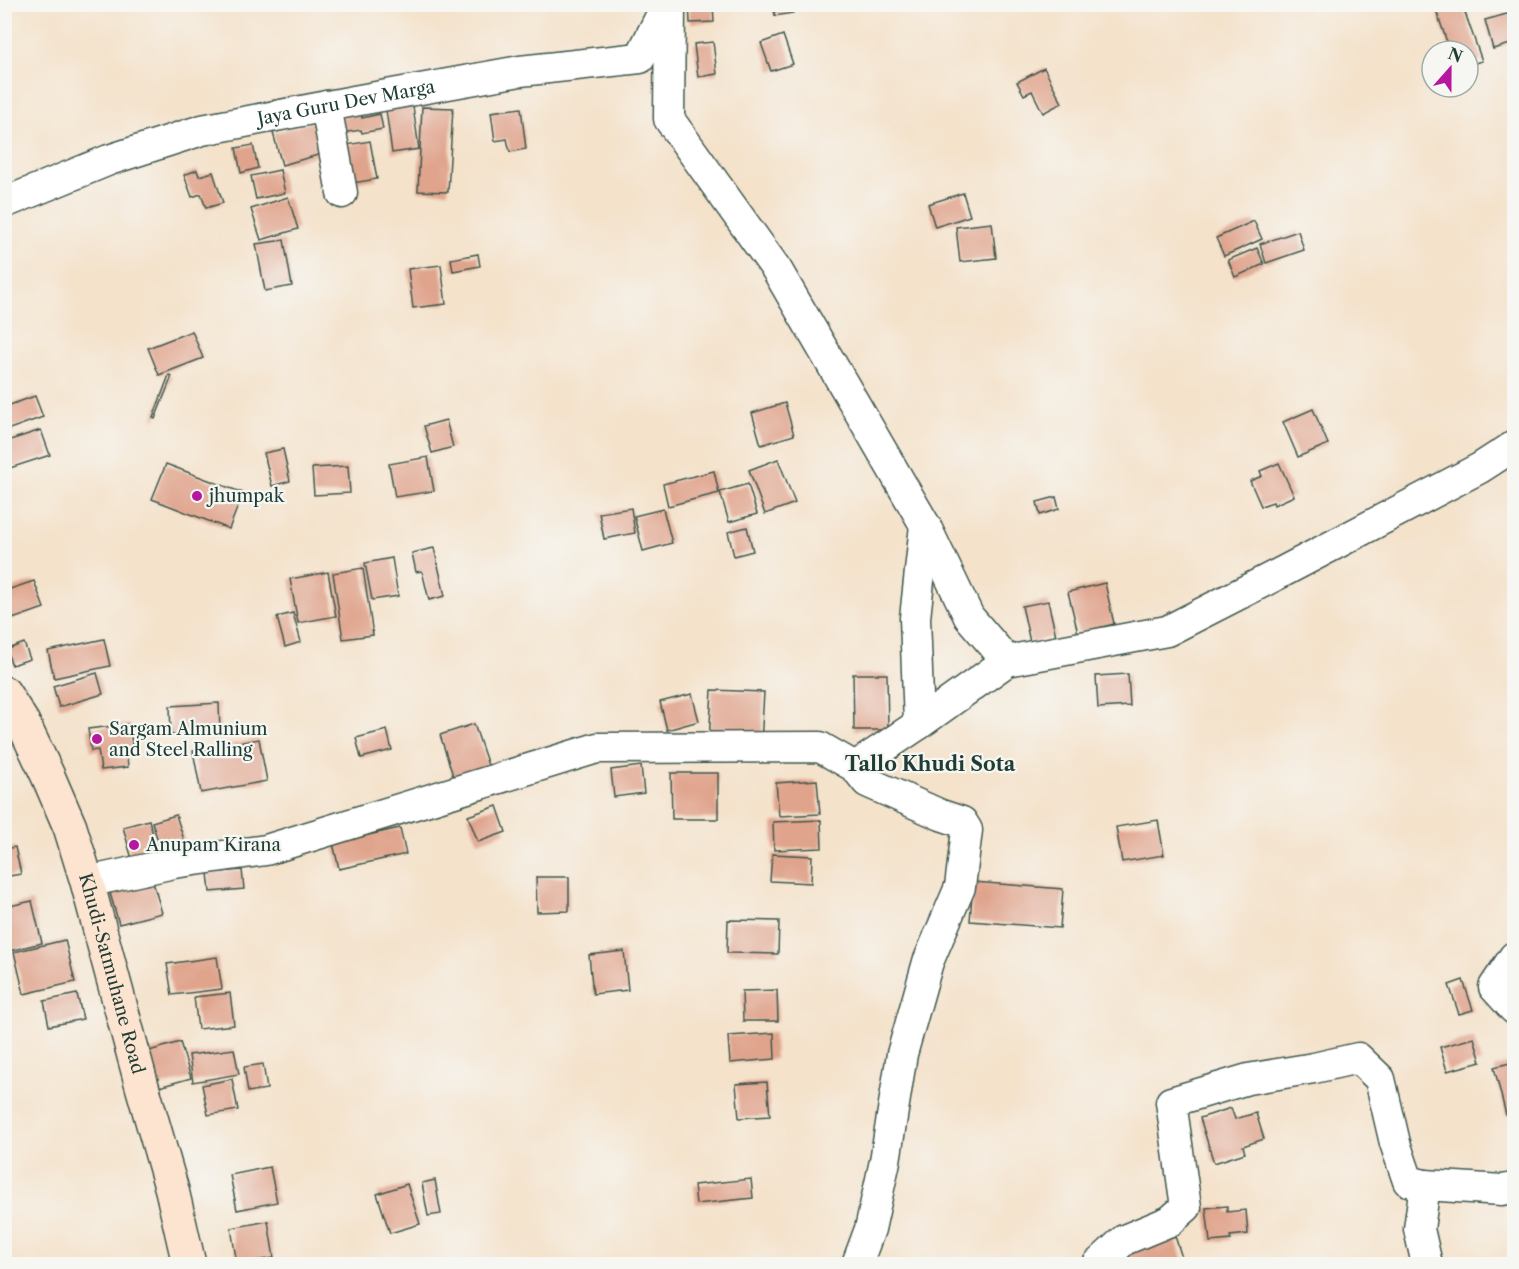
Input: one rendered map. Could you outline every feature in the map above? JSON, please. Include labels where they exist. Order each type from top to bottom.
[{"type":"main road","name":"Khudi-Satmuhane Road","points":[[4,693],[23,723],[70,827],[172,1190],[189,1264]]},
{"type":"street","points":[[668,4],[640,58],[669,92]]},
{"type":"street","points":[[668,4],[669,119],[777,270],[925,525],[969,617],[1006,661]]},
{"type":"street","name":"Jaya Guru Dev Marga","points":[[4,203],[109,160],[202,130],[520,71],[640,58]]},
{"type":"street","points":[[326,106],[342,193]]},
{"type":"street","points":[[855,766],[919,724],[1006,661],[1167,631],[1480,468],[1515,446]]},
{"type":"street","points":[[919,724],[915,618],[925,525]]},
{"type":"street","points":[[87,882],[174,863],[266,850],[597,748],[820,747],[855,766],[867,782],[962,822],[967,830],[960,888],[928,962],[902,1054],[885,1161],[870,1229],[857,1264]]},
{"type":"street","points":[[1515,957],[1494,987],[1515,1008]]},
{"type":"street","points":[[1098,1264],[1124,1240],[1170,1221],[1186,1207],[1171,1102],[1248,1079],[1358,1058],[1380,1079],[1395,1143],[1408,1181],[1425,1185],[1502,1190],[1515,1188]]},
{"type":"street","points":[[1425,1185],[1419,1229],[1427,1264]]},
{"type":"building","points":[[689,4],[713,4],[714,22],[690,23]]},
{"type":"building","points":[[773,4],[791,4],[793,13],[775,16]]},
{"type":"building","points":[[1434,4],[1462,4],[1474,39],[1446,39]]},
{"type":"building","points":[[1514,12],[1514,43],[1493,49],[1485,20]]},
{"type":"building","points":[[783,35],[793,64],[771,71],[761,43]]},
{"type":"building","points":[[713,42],[717,74],[698,77],[694,44]]},
{"type":"building","points":[[1044,68],[1062,103],[1043,113],[1032,91],[1024,95],[1017,82]]},
{"type":"building","points":[[413,106],[419,149],[392,153],[386,110]]},
{"type":"building","points":[[422,107],[453,108],[448,192],[418,191]]},
{"type":"building","points":[[521,108],[526,149],[510,152],[507,139],[495,141],[491,112]]},
{"type":"building","points":[[362,113],[362,118],[380,114],[383,129],[362,133],[361,130],[341,133],[338,117]]},
{"type":"building","points":[[320,120],[329,152],[282,165],[273,133]]},
{"type":"building","points":[[370,141],[377,179],[347,184],[341,146]]},
{"type":"building","points":[[253,145],[258,168],[241,173],[236,148]]},
{"type":"building","points":[[197,170],[199,176],[213,172],[223,203],[206,208],[201,194],[192,197],[184,175]]},
{"type":"building","points":[[280,170],[285,193],[256,199],[251,176]]},
{"type":"building","points":[[963,193],[970,216],[935,227],[928,204]]},
{"type":"building","points":[[288,197],[298,229],[261,240],[251,209]]},
{"type":"building","points":[[1254,221],[1262,239],[1224,256],[1216,238]]},
{"type":"building","points":[[992,223],[996,258],[960,262],[956,227]]},
{"type":"building","points":[[1298,231],[1304,250],[1266,263],[1260,244]]},
{"type":"building","points":[[284,240],[292,286],[265,291],[256,244]]},
{"type":"building","points":[[1257,248],[1264,264],[1235,277],[1228,260]]},
{"type":"building","points":[[478,254],[480,266],[453,271],[451,259]]},
{"type":"building","points":[[441,265],[446,304],[413,308],[408,269]]},
{"type":"building","points":[[192,331],[203,358],[159,375],[148,348]]},
{"type":"building","points":[[169,375],[172,376],[155,419],[153,418]]},
{"type":"building","points":[[35,396],[43,417],[4,431],[4,407]]},
{"type":"building","points":[[785,403],[794,435],[761,445],[752,413]]},
{"type":"building","points":[[1313,409],[1328,444],[1298,457],[1283,422]]},
{"type":"building","points":[[446,420],[453,447],[432,453],[424,426]]},
{"type":"building","points":[[41,430],[50,455],[4,470],[4,442]]},
{"type":"building","points":[[283,449],[290,481],[272,486],[264,453]]},
{"type":"building","points":[[428,457],[434,491],[395,497],[389,464]]},
{"type":"building","points":[[778,459],[795,503],[765,514],[749,470]]},
{"type":"building","points":[[1279,463],[1294,496],[1274,505],[1273,502],[1261,506],[1250,481],[1262,476],[1260,471]]},
{"type":"building","name":"jhumpak","points":[[166,464],[243,493],[229,529],[152,499]]},
{"type":"building","points":[[348,466],[350,493],[314,495],[312,468]]},
{"type":"building","points":[[714,471],[719,493],[668,506],[663,484]]},
{"type":"building","points":[[748,484],[757,514],[729,522],[720,492]]},
{"type":"building","points":[[1056,497],[1059,509],[1040,515],[1037,502]]},
{"type":"building","points":[[631,508],[635,533],[604,539],[599,513]]},
{"type":"building","points":[[663,509],[672,543],[643,551],[634,516]]},
{"type":"building","points":[[747,527],[753,551],[734,556],[728,532]]},
{"type":"building","points":[[434,548],[445,596],[429,600],[422,571],[416,572],[412,553]]},
{"type":"building","points":[[392,558],[398,596],[372,600],[365,563]]},
{"type":"building","points":[[363,568],[373,635],[343,639],[333,573]]},
{"type":"building","points":[[328,572],[336,616],[298,623],[290,579]]},
{"type":"building","points":[[34,581],[44,608],[4,622],[4,591]]},
{"type":"building","points":[[1105,583],[1114,624],[1078,633],[1068,592]]},
{"type":"building","points":[[1048,601],[1056,636],[1030,642],[1022,606]]},
{"type":"building","points":[[293,613],[301,642],[285,647],[277,617]]},
{"type":"building","points":[[104,639],[110,666],[54,678],[48,651]]},
{"type":"building","points":[[24,643],[30,659],[12,665],[6,650]]},
{"type":"building","points":[[97,673],[103,694],[59,707],[53,686]]},
{"type":"building","points":[[853,674],[887,674],[888,730],[854,730]]},
{"type":"building","points":[[1128,674],[1130,706],[1098,708],[1096,676]]},
{"type":"building","points":[[712,690],[764,692],[761,744],[709,741]]},
{"type":"building","points":[[692,694],[699,721],[667,730],[660,702]]},
{"type":"building","points":[[219,703],[220,733],[171,735],[170,706]]},
{"type":"building","points":[[130,724],[132,746],[126,747],[128,767],[101,770],[98,750],[91,751],[88,729]]},
{"type":"building","points":[[474,724],[491,774],[456,785],[440,735]]},
{"type":"building","points":[[387,730],[392,750],[361,758],[356,738]]},
{"type":"building","points":[[259,739],[267,781],[201,793],[193,751]]},
{"type":"building","points":[[641,766],[644,793],[614,797],[611,770]]},
{"type":"building","points":[[671,773],[718,773],[718,819],[672,819]]},
{"type":"building","points":[[817,780],[820,814],[779,816],[776,783]]},
{"type":"building","points":[[497,806],[506,832],[478,842],[468,816]]},
{"type":"building","points":[[176,815],[188,852],[164,860],[152,822]]},
{"type":"building","points":[[149,820],[161,863],[135,870],[123,827]]},
{"type":"building","points":[[821,820],[822,848],[774,850],[773,822]]},
{"type":"building","points":[[1158,820],[1164,855],[1122,862],[1116,827]]},
{"type":"building","points":[[400,828],[406,854],[339,869],[333,843]]},
{"type":"building","points":[[15,847],[21,874],[4,877],[4,849]]},
{"type":"building","points":[[772,854],[812,856],[811,883],[770,881]]},
{"type":"building","points":[[242,870],[244,889],[210,892],[208,873]]},
{"type":"building","points":[[536,877],[569,877],[569,911],[537,912]]},
{"type":"building","points":[[153,882],[162,913],[119,924],[110,893]]},
{"type":"building","points":[[973,882],[1063,889],[1060,928],[970,921]]},
{"type":"building","points":[[32,901],[42,943],[5,952],[5,907]]},
{"type":"building","points":[[728,920],[779,921],[778,954],[727,953]]},
{"type":"building","points":[[65,940],[75,982],[24,994],[14,952]]},
{"type":"building","points":[[624,951],[628,990],[593,994],[589,955]]},
{"type":"building","points":[[217,957],[222,989],[172,995],[167,964]]},
{"type":"building","points":[[1463,980],[1473,1010],[1459,1014],[1449,985]]},
{"type":"building","points":[[777,990],[778,1021],[743,1021],[742,991]]},
{"type":"building","points":[[230,993],[234,1025],[198,1029],[194,997]]},
{"type":"building","points":[[77,994],[83,1019],[49,1026],[44,1001]]},
{"type":"building","points":[[774,1033],[775,1059],[730,1063],[728,1036]]},
{"type":"building","points":[[1474,1038],[1481,1062],[1447,1071],[1440,1047]]},
{"type":"building","points":[[180,1042],[191,1078],[159,1087],[149,1051]]},
{"type":"building","points":[[234,1049],[239,1074],[193,1082],[189,1055]]},
{"type":"building","points":[[1514,1062],[1514,1113],[1506,1115],[1494,1067]]},
{"type":"building","points":[[263,1064],[267,1089],[248,1092],[244,1067]]},
{"type":"building","points":[[232,1079],[238,1110],[208,1115],[202,1085]]},
{"type":"building","points":[[767,1082],[770,1116],[739,1118],[736,1084]]},
{"type":"building","points":[[1231,1108],[1235,1119],[1256,1113],[1264,1139],[1243,1146],[1245,1153],[1214,1163],[1200,1118]]},
{"type":"building","points":[[270,1167],[277,1202],[237,1210],[230,1175]]},
{"type":"building","points":[[751,1179],[753,1198],[696,1204],[694,1185]]},
{"type":"building","points":[[435,1180],[441,1214],[428,1216],[422,1183]]},
{"type":"building","points":[[407,1184],[420,1224],[390,1233],[377,1194]]},
{"type":"building","points":[[1227,1206],[1227,1212],[1246,1210],[1248,1234],[1230,1236],[1231,1240],[1210,1242],[1206,1208]]},
{"type":"building","points":[[268,1221],[274,1258],[237,1264],[231,1228]]},
{"type":"building","points":[[1175,1236],[1184,1264],[1128,1264],[1124,1252]]},
{"type":"place","name":"jhumpak","points":[[197,496]]},
{"type":"place","name":"Sargam Almunium and Steel Ralling","points":[[97,739]]},
{"type":"place","name":"Anupam Kirana","points":[[134,845]]},
{"type":"district","name":"Tallo Khudi Sota","points":[[930,764]]}]
